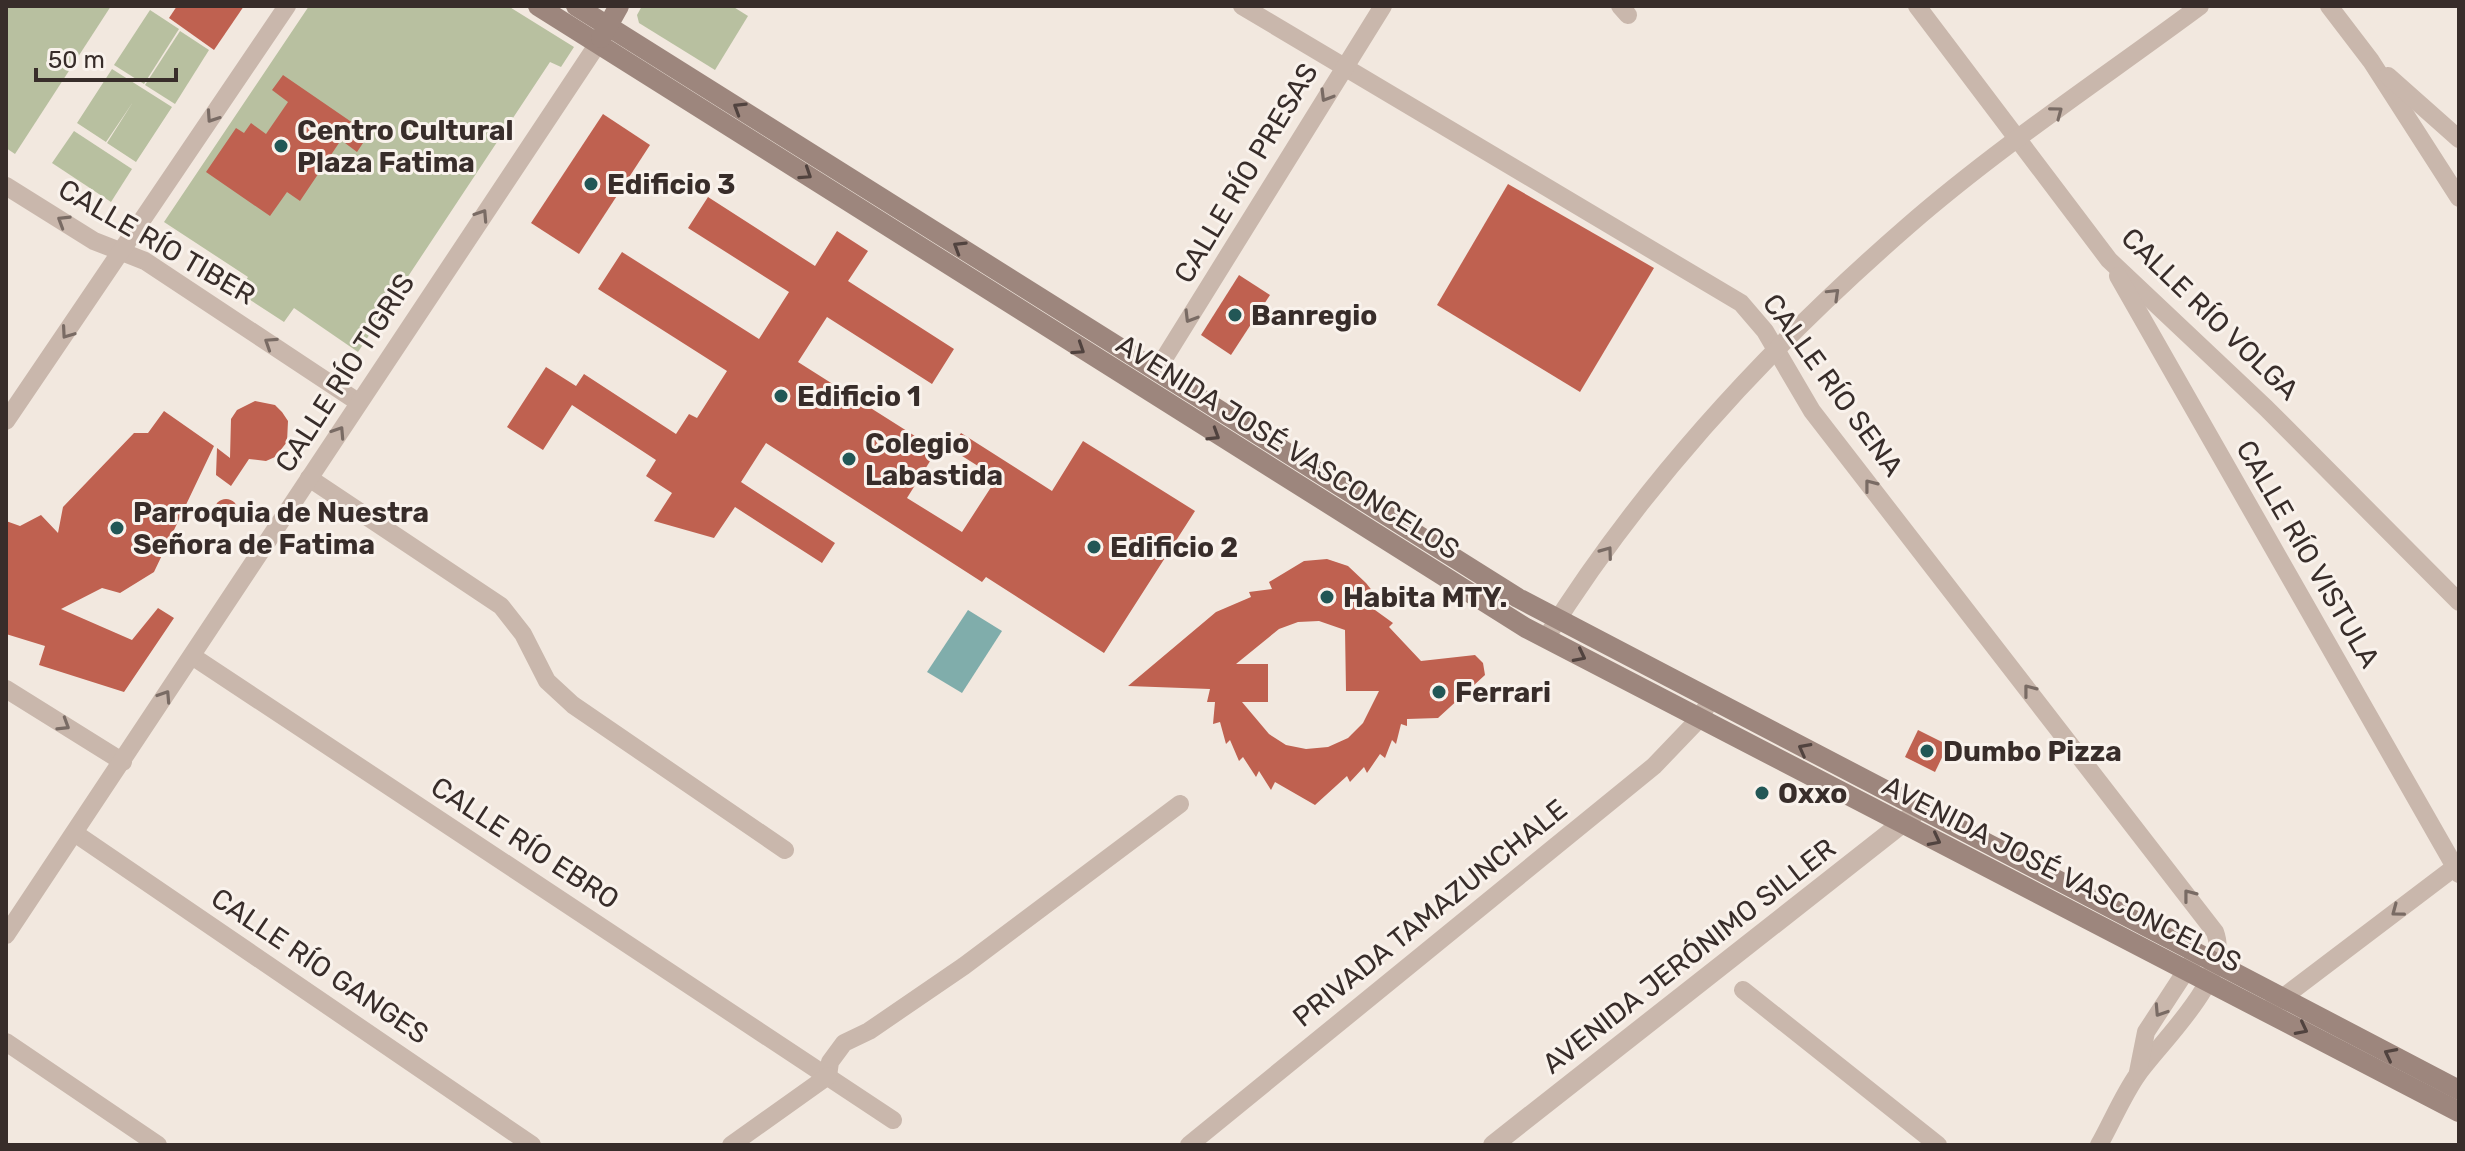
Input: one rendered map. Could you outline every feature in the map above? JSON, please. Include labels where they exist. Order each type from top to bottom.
[{"type":"main road","name":"AVENIDA JOSÉ VASCONCELOS","points":[[538,6],[603,34],[1157,370],[1705,709],[1903,823],[2192,961]]},
{"type":"main road","name":"AVENIDA JOSÉ VASCONCELOS","points":[[576,6],[603,34],[1136,385],[1546,638],[1919,810],[2212,972],[2459,1090]]},
{"type":"main road","points":[[603,34],[619,6]]},
{"type":"main road","name":"AVENIDA JOSÉ VASCONCELOS","points":[[2274,1004],[2459,1112]]},
{"type":"street","points":[[6,421],[287,6]]},
{"type":"street","name":"CALLE RÍO SENA","points":[[1242,6],[1741,303],[1765,331],[1812,411],[2209,921],[2218,940],[2212,972]]},
{"type":"street","name":"CALLE RÍO PRESAS","points":[[1157,370],[1383,6]]},
{"type":"street","name":"CALLE RÍO VOLGA","points":[[1917,6],[2109,260],[2266,408],[2459,602]]},
{"type":"street","points":[[1546,638],[1637,510],[1714,417],[1776,353],[1911,224],[2200,6]]},
{"type":"street","points":[[2329,6],[2371,61],[2459,198]]},
{"type":"street","name":"CALLE RÍO TIGRIS","points":[[6,935],[76,834],[603,34]]},
{"type":"street","points":[[2371,61],[2459,139]]},
{"type":"street","name":"CALLE RÍO TIBER","points":[[6,186],[94,241],[145,261],[358,402]]},
{"type":"street","name":"CALLE RÍO VISTULA","points":[[2109,260],[2457,869]]},
{"type":"street","points":[[309,478],[492,599],[513,618],[538,668],[559,693],[785,850]]},
{"type":"street","name":"CALLE RÍO EBRO","points":[[192,656],[893,1120]]},
{"type":"street","points":[[6,689],[123,762]]},
{"type":"street","name":"PRIVADA TAMAZUNCHALE","points":[[1189,1145],[1654,766],[1705,709]]},
{"type":"street","points":[[731,1145],[828,1076],[830,1062],[844,1043],[869,1031],[964,966],[1180,804]]},
{"type":"street","name":"AVENIDA JERÓNIMO SILLER","points":[[1493,1145],[1919,810]]},
{"type":"street","name":"CALLE RÍO GANGES","points":[[76,834],[532,1145]]},
{"type":"street","points":[[2274,1004],[2457,869]]},
{"type":"street","points":[[2137,1074],[2146,1032],[2192,961]]},
{"type":"street","points":[[2099,1145],[2137,1074],[2168,1041],[2212,972]]},
{"type":"street","points":[[1743,990],[1938,1145]]},
{"type":"street","points":[[6,1042],[158,1145]]},
{"type":"green space","points":[[6,6],[111,6],[15,154],[6,148]]},
{"type":"green space","points":[[309,6],[508,6],[574,47],[561,67],[550,62],[358,352],[294,308],[284,322],[238,292],[248,277],[164,222]]},
{"type":"green space","points":[[642,6],[732,6],[748,16],[715,70],[639,23],[637,15]]},
{"type":"green space","points":[[150,10],[179,29],[144,84],[114,65]]},
{"type":"green space","points":[[180,31],[209,50],[175,104],[145,85]]},
{"type":"green space","points":[[112,69],[172,107],[136,162],[107,143],[133,102],[106,142],[77,123]]},
{"type":"green space","points":[[74,131],[132,169],[111,202],[52,163]]},
{"type":"water","points":[[968,610],[1002,631],[962,693],[927,672]]},
{"type":"building","points":[[177,6],[244,6],[214,50],[169,18]]},
{"type":"building","name":"Centro Cultural Plaza Fatima","points":[[283,75],[369,134],[357,152],[341,140],[300,201],[287,192],[270,216],[206,172],[236,128],[244,133],[251,123],[266,134],[288,102],[272,90]]},
{"type":"building","name":"Edificio 3","points":[[603,114],[650,145],[579,254],[531,223]]},
{"type":"building","points":[[1508,184],[1654,268],[1580,392],[1437,305]]},
{"type":"building","name":"Edificio 1","points":[[708,197],[815,266],[837,231],[868,251],[848,281],[954,349],[932,384],[827,317],[798,362],[937,450],[907,498],[962,532],[997,478],[951,449],[961,433],[1052,491],[1083,441],[1195,511],[1104,653],[986,577],[982,582],[766,443],[741,482],[835,543],[822,563],[735,507],[714,538],[654,521],[672,493],[646,476],[656,460],[572,405],[543,450],[507,427],[546,367],[576,386],[584,374],[676,434],[689,414],[697,418],[727,371],[598,289],[622,252],[759,339],[789,292],[688,228]]},
{"type":"building","name":"Banregio","points":[[1239,275],[1270,295],[1231,355],[1201,335]]},
{"type":"building","points":[[255,401],[275,405],[282,412],[288,421],[287,442],[275,457],[266,461],[249,459],[231,486],[216,475],[217,448],[230,458],[231,419],[237,410]]},
{"type":"building","points":[[164,411],[214,446],[154,572],[120,593],[102,588],[61,609],[132,640],[158,608],[174,618],[124,692],[39,665],[45,646],[6,634],[6,521],[20,526],[41,515],[58,533],[63,507],[134,433],[148,433]]},
{"type":"building","points":[[226,499],[237,506],[238,511],[231,522],[226,523],[215,516],[214,511],[221,500]]},
{"type":"building","points":[[1327,559],[1348,566],[1382,603],[1375,610],[1393,623],[1389,627],[1421,661],[1475,655],[1483,663],[1485,675],[1438,718],[1407,719],[1407,726],[1401,724],[1396,744],[1392,740],[1385,758],[1380,754],[1367,773],[1364,767],[1350,782],[1347,776],[1315,805],[1275,782],[1271,790],[1259,771],[1256,777],[1243,757],[1239,761],[1230,740],[1226,744],[1220,722],[1213,724],[1215,702],[1207,702],[1210,689],[1128,686],[1216,612],[1251,597],[1249,592],[1272,589],[1269,582],[1304,561]],"holes":[[[1319,621],[1345,630],[1346,691],[1379,691],[1363,723],[1348,738],[1328,747],[1306,749],[1286,745],[1269,734],[1242,702],[1268,702],[1268,664],[1236,664],[1279,629],[1298,622]]]},
{"type":"building","name":"Dumbo Pizza","points":[[1918,730],[1948,745],[1935,772],[1905,757]]},
{"type":"place","name":"Centro Cultural Plaza Fatima","points":[[281,146]]},
{"type":"place","name":"Edificio 3","points":[[591,184]]},
{"type":"place","name":"Banregio","points":[[1235,315]]},
{"type":"place","name":"Edificio 1","points":[[781,396]]},
{"type":"place","name":"Colegio Labastida","points":[[849,459]]},
{"type":"place","name":"Parroquia de Nuestra Señora de Fatima","points":[[117,528]]},
{"type":"place","name":"Edificio 2","points":[[1094,547]]},
{"type":"place","name":"Habita MTY.","points":[[1327,597]]},
{"type":"place","name":"Ferrari","points":[[1439,692]]},
{"type":"place","name":"Dumbo Pizza","points":[[1927,751]]},
{"type":"place","name":"Oxxo","points":[[1762,793]]}]
